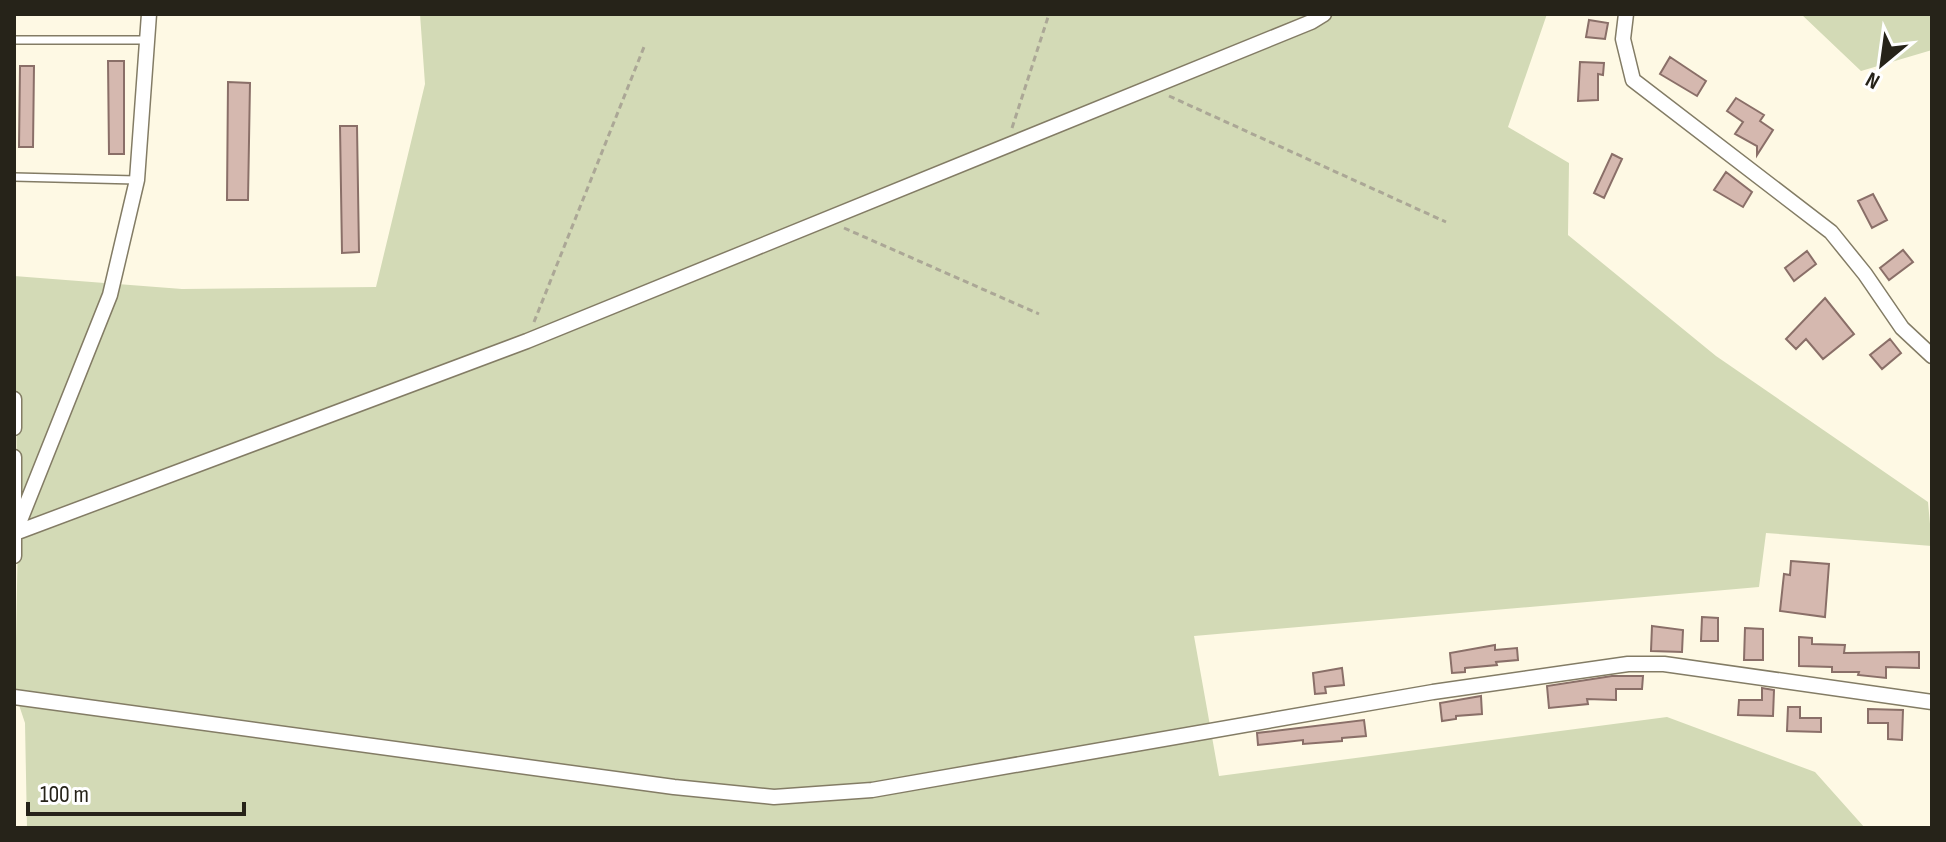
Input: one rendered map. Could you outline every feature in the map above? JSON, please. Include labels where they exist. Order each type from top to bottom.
[{"type":"street","points":[[14,533],[110,295],[137,180],[149,14]]},
{"type":"street","points":[[14,533],[527,341],[1311,22],[1324,14]]},
{"type":"street","points":[[1626,14],[1623,39],[1633,80],[1831,232],[1902,328],[1932,356]]},
{"type":"street","points":[[14,399],[14,428]]},
{"type":"street","points":[[14,457],[14,556]]},
{"type":"street","points":[[14,697],[674,787],[774,797],[872,790],[1433,692],[1628,664],[1664,664],[1932,702]]},
{"type":"lane","points":[[14,40],[146,40]]},
{"type":"lane","points":[[14,177],[137,180]]},
{"type":"path","points":[[1006,146],[1049,14]]},
{"type":"path","points":[[527,341],[644,47]]},
{"type":"path","points":[[1150,87],[1446,222]]},
{"type":"path","points":[[825,220],[1039,314]]},
{"type":"green space","points":[[420,14],[1547,14],[1508,127],[1569,163],[1568,235],[1716,356],[1928,502],[1932,546],[1766,533],[1759,587],[1194,636],[1219,776],[1667,717],[1815,772],[1865,828],[27,828],[25,723],[15,693],[18,533],[14,276],[182,289],[376,287],[425,84]]},
{"type":"green space","points":[[1801,14],[1932,14],[1932,50],[1861,71]]},
{"type":"building","points":[[1589,20],[1608,23],[1605,39],[1586,37]]},
{"type":"building","points":[[1670,57],[1706,81],[1697,96],[1660,74]]},
{"type":"building","points":[[108,61],[124,61],[124,154],[109,154]]},
{"type":"building","points":[[1580,62],[1604,63],[1603,75],[1598,74],[1598,100],[1578,101]]},
{"type":"building","points":[[20,66],[34,66],[33,147],[19,147]]},
{"type":"building","points":[[228,82],[250,83],[248,200],[227,200]]},
{"type":"building","points":[[1736,98],[1764,115],[1760,121],[1773,130],[1757,155],[1757,146],[1735,134],[1743,122],[1727,111]]},
{"type":"building","points":[[340,126],[357,126],[359,252],[342,253]]},
{"type":"building","points":[[1612,154],[1622,159],[1604,198],[1594,193]]},
{"type":"building","points":[[1726,172],[1752,192],[1743,207],[1714,190]]},
{"type":"building","points":[[1873,194],[1887,220],[1872,228],[1858,201]]},
{"type":"building","points":[[1903,250],[1913,262],[1889,280],[1880,268]]},
{"type":"building","points":[[1807,251],[1816,264],[1794,281],[1785,268]]},
{"type":"building","points":[[1825,298],[1854,334],[1823,359],[1806,339],[1796,349],[1786,339]]},
{"type":"building","points":[[1890,339],[1901,353],[1882,369],[1870,355]]},
{"type":"building","points":[[1791,561],[1829,564],[1825,617],[1780,611],[1784,574],[1790,575]]},
{"type":"building","points":[[1702,617],[1718,618],[1718,641],[1701,641]]},
{"type":"building","points":[[1652,626],[1683,630],[1682,652],[1651,651]]},
{"type":"building","points":[[1745,628],[1763,629],[1763,660],[1744,660]]},
{"type":"building","points":[[1799,637],[1812,638],[1812,644],[1845,645],[1844,653],[1919,652],[1919,668],[1886,667],[1886,678],[1858,675],[1859,672],[1832,672],[1832,667],[1799,666]]},
{"type":"building","points":[[1495,645],[1495,650],[1517,648],[1518,660],[1452,673],[1450,653]]},
{"type":"building","points":[[1342,668],[1344,685],[1325,687],[1326,693],[1315,694],[1313,673]]},
{"type":"building","points":[[1612,676],[1643,676],[1642,689],[1616,689],[1616,700],[1587,699],[1588,704],[1549,708],[1547,686]]},
{"type":"building","points":[[1762,688],[1774,690],[1773,716],[1738,715],[1739,700],[1762,700]]},
{"type":"building","points":[[1481,696],[1482,714],[1456,716],[1456,719],[1442,721],[1440,703]]},
{"type":"building","points":[[1788,707],[1800,707],[1800,718],[1821,718],[1821,732],[1787,731]]},
{"type":"building","points":[[1868,709],[1903,710],[1902,740],[1888,739],[1888,723],[1868,723]]},
{"type":"building","points":[[1364,720],[1366,736],[1342,738],[1342,741],[1303,744],[1303,740],[1258,745],[1257,733]]}]
